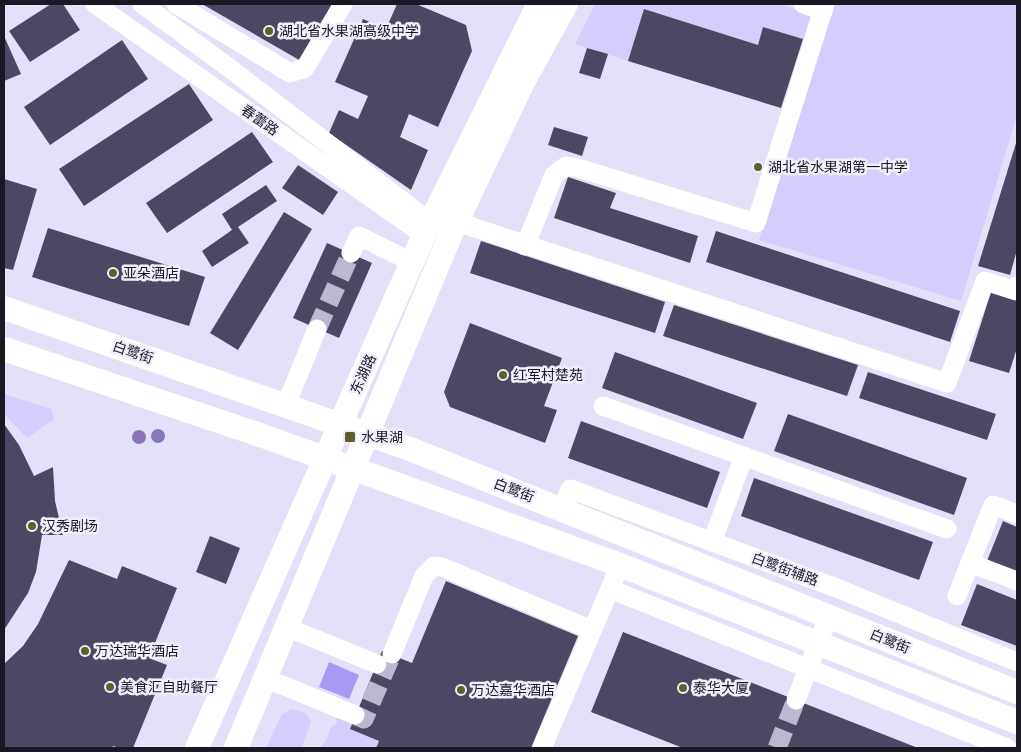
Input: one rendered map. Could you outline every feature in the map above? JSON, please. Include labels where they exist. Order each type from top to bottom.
[{"type":"main road","name":"东湖路","points":[[197,748],[427,229],[539,4]]},
{"type":"main road","name":"东湖路","points":[[236,748],[366,434],[457,222],[522,84],[566,4]]},
{"type":"main road","name":"白鹭街","points":[[4,308],[340,424],[562,509],[1017,692]]},
{"type":"main road","name":"白鹭街","points":[[4,349],[353,468],[620,565],[1017,722]]},
{"type":"street","name":"春蕾路","points":[[95,4],[427,229]]},
{"type":"street","name":"春蕾路","points":[[142,4],[228,67],[427,229]]},
{"type":"street","points":[[176,4],[290,73],[305,68],[343,4]]},
{"type":"street","points":[[525,246],[554,175],[566,166],[578,168],[756,223],[824,7],[803,4]]},
{"type":"street","points":[[228,67],[243,45]]},
{"type":"street","points":[[457,222],[525,246],[947,383],[985,281],[1016,291],[1017,286]]},
{"type":"street","points":[[351,253],[359,236],[412,262]]},
{"type":"street","points":[[286,405],[317,329]]},
{"type":"street","points":[[603,406],[948,529]]},
{"type":"street","points":[[712,542],[744,456]]},
{"type":"street","name":"白鹭街辅路","points":[[562,509],[570,489],[838,590],[1017,662]]},
{"type":"street","points":[[957,596],[993,505],[1017,514]]},
{"type":"street","points":[[970,563],[1017,581]]},
{"type":"street","points":[[542,748],[620,565]]},
{"type":"street","points":[[286,627],[384,659],[424,576],[429,568],[434,566],[442,567],[592,630]]},
{"type":"street","points":[[610,589],[1007,748]]},
{"type":"street","points":[[796,700],[828,617]]},
{"type":"street","points":[[265,678],[355,715]]},
{"type":"shaded area","points":[[595,4],[780,4],[811,14],[803,39],[763,27],[758,45],[645,9],[628,61],[575,44]]},
{"type":"shaded area","points":[[831,4],[1017,4],[1017,115],[961,301],[759,240]]},
{"type":"shaded area","points":[[4,394],[51,409],[54,419],[27,438],[4,414]]},
{"type":"shaded area","points":[[329,662],[359,675],[349,699],[319,687]]},
{"type":"shaded area","points":[[292,709],[306,713],[311,722],[302,747],[266,748],[282,714]]},
{"type":"shaded area","points":[[337,717],[352,722],[350,729],[379,741],[376,748],[320,748],[326,741],[331,727],[336,724]]},
{"type":"building","points":[[51,4],[63,4],[80,30],[30,62],[9,31]]},
{"type":"building","points":[[202,4],[334,4],[301,61]]},
{"type":"building","points":[[397,4],[416,4],[466,25],[472,51],[438,127],[409,114],[400,137],[428,150],[411,190],[329,133],[339,110],[358,119],[368,96],[335,82],[363,19],[386,29]]},
{"type":"building","points":[[644,9],[758,45],[763,27],[803,39],[781,108],[628,61]]},
{"type":"building","points":[[4,36],[21,74],[4,81]]},
{"type":"building","points":[[122,40],[148,79],[50,145],[24,107]]},
{"type":"building","points":[[587,48],[608,54],[600,79],[579,73]]},
{"type":"building","points":[[189,84],[213,120],[84,206],[59,169]]},
{"type":"building","points":[[554,127],[588,137],[582,156],[548,145]]},
{"type":"building","points":[[252,132],[273,162],[167,233],[146,203]]},
{"type":"building","points":[[1017,140],[1017,250],[1010,275],[978,266]]},
{"type":"building","points":[[298,165],[338,192],[323,215],[282,188]]},
{"type":"building","points":[[568,177],[616,193],[610,208],[698,236],[690,263],[554,218]]},
{"type":"building","points":[[4,179],[37,189],[13,270],[4,268]]},
{"type":"building","points":[[266,185],[277,201],[238,227],[249,243],[212,267],[202,251],[232,230],[222,214]]},
{"type":"building","points":[[284,212],[312,229],[238,350],[210,333]]},
{"type":"building","points":[[48,228],[205,277],[189,326],[32,277]]},
{"type":"building","points":[[716,231],[960,311],[950,342],[706,262]]},
{"type":"building","points":[[481,241],[665,302],[655,333],[470,273]]},
{"type":"building","points":[[327,243],[372,263],[339,338],[293,318]]},
{"type":"building","points":[[991,292],[1017,300],[1017,348],[1009,373],[969,361]]},
{"type":"building","points":[[674,305],[858,365],[847,396],[663,336]]},
{"type":"building","name":"红军村楚苑","points":[[470,323],[562,358],[544,406],[557,410],[545,443],[450,407],[444,392]]},
{"type":"building","points":[[615,352],[757,403],[743,439],[602,388]]},
{"type":"building","points":[[868,372],[996,414],[987,440],[859,398]]},
{"type":"building","points":[[788,414],[967,478],[954,515],[774,451]]},
{"type":"building","points":[[581,421],[720,472],[707,508],[568,458]]},
{"type":"building","name":"汉秀剧场","points":[[4,424],[19,445],[34,476],[53,467],[55,501],[63,535],[42,535],[36,572],[28,593],[4,630]]},
{"type":"building","points":[[754,478],[933,542],[919,580],[741,516]]},
{"type":"building","points":[[1003,521],[1017,527],[1017,573],[987,561]]},
{"type":"building","points":[[210,536],[240,548],[226,584],[196,572]]},
{"type":"building","name":"万达瑞华酒店","points":[[69,560],[117,579],[122,566],[177,588],[149,658],[167,665],[133,748],[113,746],[112,748],[4,748],[4,664],[23,646],[38,624]]},
{"type":"building","name":"万达嘉华酒店","points":[[446,581],[578,636],[531,748],[376,748],[379,741],[350,729],[382,651],[412,663]]},
{"type":"building","points":[[977,584],[1017,600],[1017,646],[961,625]]},
{"type":"building","name":"泰华大厦","points":[[623,632],[918,748],[683,748],[591,712]]},
{"type":"tunnel","points":[[317,329],[351,253]]},
{"type":"tunnel","points":[[355,715],[364,719],[392,654]]},
{"type":"tunnel","points":[[777,748],[796,700]]},
{"type":"place","name":"湖北省水果湖高级中学","points":[[269,31]]},
{"type":"place","name":"湖北省水果湖第一中学","points":[[758,167]]},
{"type":"place","name":"亚朵酒店","points":[[113,273]]},
{"type":"place","name":"红军村楚苑","points":[[503,375]]},
{"type":"place","name":"水果湖","points":[[350,437]]},
{"type":"place","name":"汉秀剧场","points":[[32,526]]},
{"type":"place","name":"万达瑞华酒店","points":[[85,651]]},
{"type":"place","name":"美食汇自助餐厅","points":[[110,687]]},
{"type":"place","name":"泰华大厦","points":[[683,688]]},
{"type":"place","name":"万达嘉华酒店","points":[[461,690]]}]
